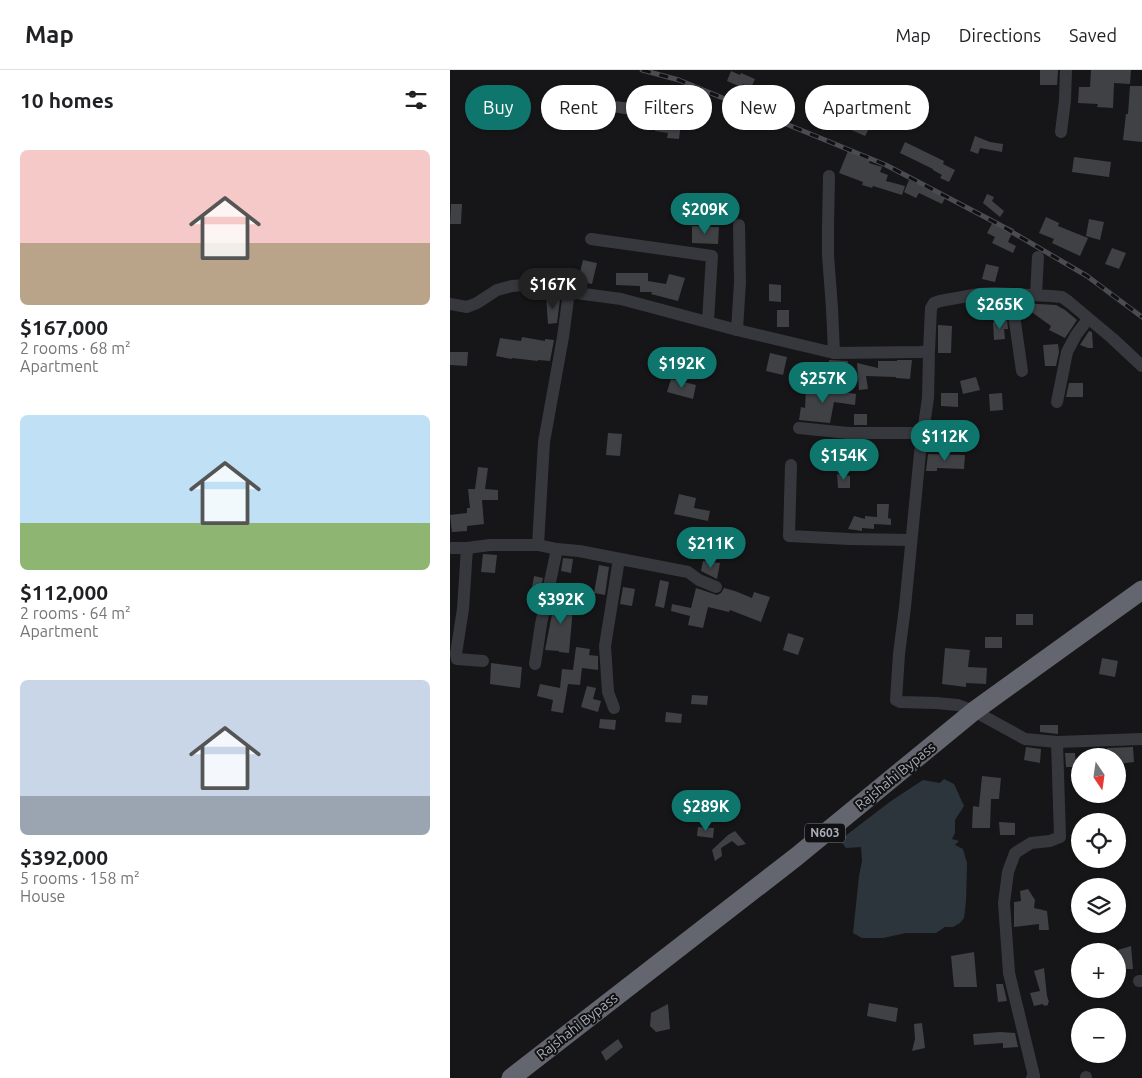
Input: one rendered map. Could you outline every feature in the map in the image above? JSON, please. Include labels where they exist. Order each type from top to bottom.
[{"type":"highway","name":"Rajshahi Bypass","points":[[511,1078],[796,857],[974,711],[1142,590]]},
{"type":"street","points":[[1061,132],[1066,70]]},
{"type":"street","points":[[829,176],[828,255],[834,353]]},
{"type":"street","points":[[736,330],[740,282],[739,225]]},
{"type":"street","points":[[591,239],[712,256],[708,321]]},
{"type":"street","points":[[1036,295],[1038,257]]},
{"type":"street","points":[[450,304],[467,307],[477,303],[496,290],[526,285],[621,299],[736,330],[834,353],[920,352],[929,350]]},
{"type":"street","points":[[538,545],[544,442],[569,292]]},
{"type":"street","points":[[1142,366],[1112,338],[1062,297],[988,293],[940,300],[934,303],[930,312],[928,398],[922,433],[896,700],[900,702],[958,705],[974,711],[1025,739],[1057,742],[1142,739]]},
{"type":"street","points":[[1011,294],[1022,371]]},
{"type":"street","points":[[1057,402],[1066,352],[1088,319]]},
{"type":"street","points":[[799,428],[848,433],[922,433]]},
{"type":"street","points":[[791,465],[789,536],[911,540]]},
{"type":"street","points":[[450,548],[490,545],[538,545],[688,572],[699,580],[716,587]]},
{"type":"street","points":[[467,548],[463,609],[456,654],[457,659],[482,662]]},
{"type":"street","points":[[535,664],[541,624],[557,549]]},
{"type":"street","points":[[614,708],[608,692],[606,646],[619,559]]},
{"type":"street","points":[[1033,1077],[1009,972],[1004,903],[1008,872],[1015,853],[1031,843],[1050,841],[1060,837],[1057,742]]},
{"type":"shaded area","points":[[944,779],[954,784],[964,806],[955,820],[955,833],[952,839],[959,841],[955,845],[963,849],[967,863],[964,918],[953,927],[945,927],[936,933],[906,933],[883,938],[862,938],[853,933],[862,861],[861,847],[846,848],[840,840],[891,801],[923,780],[940,783]]},
{"type":"building","points":[[1040,70],[1058,70],[1057,85],[1040,85]]},
{"type":"building","points":[[1091,70],[1131,70],[1130,84],[1114,83],[1113,108],[1097,107],[1098,104],[1078,103],[1079,87],[1090,87]]},
{"type":"building","points":[[731,71],[755,79],[752,85],[736,85],[727,81]]},
{"type":"building","points":[[1130,86],[1142,86],[1142,142],[1123,140],[1126,114],[1128,114]]},
{"type":"building","points":[[616,101],[626,102],[626,114],[616,113]]},
{"type":"building","points":[[680,130],[679,139],[667,138],[668,133],[655,131]]},
{"type":"building","points":[[851,130],[868,130],[865,136]]},
{"type":"building","points":[[975,136],[990,142],[1003,144],[1002,152],[980,148],[978,154],[970,151]]},
{"type":"building","points":[[905,142],[944,161],[943,164],[955,170],[949,182],[940,178],[942,175],[933,169],[900,153]]},
{"type":"building","points":[[848,151],[870,160],[869,163],[882,167],[880,172],[888,175],[886,181],[905,186],[902,195],[873,186],[872,188],[862,185],[863,182],[839,173]]},
{"type":"building","points":[[1074,157],[1111,162],[1109,177],[1072,172]]},
{"type":"building","points":[[909,180],[945,198],[942,204],[919,193],[916,198],[904,192]]},
{"type":"building","points":[[987,194],[994,197],[992,201],[1004,211],[1000,217],[983,203]]},
{"type":"building","points":[[451,204],[462,204],[461,224],[450,224]]},
{"type":"building","points":[[1046,217],[1059,223],[1058,226],[1088,238],[1080,256],[1052,243],[1054,239],[1039,233]]},
{"type":"building","points":[[1089,219],[1104,222],[1100,240],[1086,236]]},
{"type":"building","points":[[994,220],[1014,229],[1008,242],[1016,246],[1013,253],[992,243],[995,237],[987,233]]},
{"type":"building","points":[[692,226],[719,227],[718,244],[692,243]]},
{"type":"building","points":[[1112,248],[1126,253],[1119,269],[1105,264]]},
{"type":"building","points":[[583,260],[597,263],[592,284],[578,281]]},
{"type":"building","points":[[986,264],[999,267],[995,282],[982,279]]},
{"type":"building","points":[[616,273],[648,273],[648,281],[666,284],[669,274],[685,278],[678,301],[651,294],[652,292],[640,292],[640,286],[616,285]]},
{"type":"building","points":[[769,284],[781,285],[781,302],[769,301]]},
{"type":"building","points":[[546,296],[560,299],[557,323],[548,324]]},
{"type":"building","points":[[1020,303],[1056,305],[1077,320],[1065,338],[1049,330],[1051,326],[1033,313],[1022,314]]},
{"type":"building","points":[[777,310],[789,310],[789,327],[777,327]]},
{"type":"building","points":[[1007,320],[1008,329],[1004,329],[1005,339],[994,340],[993,322]]},
{"type":"building","points":[[938,325],[952,326],[951,353],[938,353]]},
{"type":"building","points":[[1089,331],[1092,332],[1093,348],[1080,345]]},
{"type":"building","points":[[522,337],[545,341],[545,339],[554,340],[550,361],[512,359],[496,356],[500,338],[521,341]]},
{"type":"building","points":[[1058,344],[1059,352],[1056,366],[1045,366],[1043,345]]},
{"type":"building","points":[[450,352],[468,352],[467,366],[450,365]]},
{"type":"building","points":[[770,353],[787,357],[783,375],[766,371]]},
{"type":"building","points":[[829,360],[848,361],[846,375],[828,373]]},
{"type":"building","points":[[912,360],[910,379],[866,376],[868,389],[859,390],[857,363],[878,368],[878,361]]},
{"type":"building","points":[[811,366],[825,368],[823,377],[810,378]]},
{"type":"building","points":[[976,377],[980,390],[963,394],[960,381]]},
{"type":"building","points":[[671,379],[696,385],[693,399],[667,392]]},
{"type":"building","points":[[1069,383],[1083,383],[1083,397],[1066,397]]},
{"type":"building","points":[[806,387],[856,394],[855,405],[834,402],[830,423],[799,420],[801,407],[805,408]]},
{"type":"building","points":[[941,393],[958,393],[958,407],[941,406]]},
{"type":"building","points":[[1002,393],[1003,410],[990,411],[989,394]]},
{"type":"building","points":[[854,414],[867,414],[867,425],[854,425]]},
{"type":"building","points":[[608,433],[622,434],[620,456],[606,455]]},
{"type":"building","points":[[852,441],[865,441],[866,455],[854,456]]},
{"type":"building","points":[[928,454],[965,455],[964,469],[937,468],[937,471],[926,471]]},
{"type":"building","points":[[478,467],[488,468],[485,489],[498,490],[498,500],[482,500],[484,524],[467,526],[467,531],[452,532],[450,515],[467,513],[467,508],[470,508],[468,489],[475,489]]},
{"type":"building","points":[[837,474],[850,476],[850,488],[838,488]]},
{"type":"building","points":[[679,494],[696,498],[694,508],[710,511],[708,521],[674,514]]},
{"type":"building","points":[[877,504],[889,504],[888,518],[891,519],[891,525],[874,524],[874,529],[862,528],[862,531],[848,529],[854,516],[865,519],[865,516],[877,517]]},
{"type":"building","points":[[483,554],[497,555],[495,573],[481,572]]},
{"type":"building","points":[[563,558],[573,559],[571,573],[561,571]]},
{"type":"building","points":[[703,561],[720,563],[717,579],[701,571]]},
{"type":"building","points":[[599,565],[609,567],[605,595],[594,593]]},
{"type":"building","points":[[534,576],[543,578],[539,595],[531,594]]},
{"type":"building","points":[[660,580],[669,582],[664,608],[655,606]]},
{"type":"building","points":[[623,587],[635,589],[632,606],[620,604]]},
{"type":"building","points":[[696,588],[717,595],[724,588],[752,598],[754,592],[770,597],[761,622],[730,610],[729,612],[708,607],[703,628],[688,625],[690,616],[671,611],[672,604],[691,608]]},
{"type":"building","points":[[556,594],[573,595],[569,653],[545,650]]},
{"type":"building","points":[[1016,614],[1033,614],[1033,625],[1016,625]]},
{"type":"building","points":[[788,633],[804,638],[798,655],[783,650]]},
{"type":"building","points":[[985,637],[1002,637],[1002,648],[985,648]]},
{"type":"building","points":[[576,647],[590,649],[589,655],[598,656],[598,670],[582,668],[580,685],[568,684],[563,713],[551,711],[553,700],[537,696],[540,684],[560,688],[562,669],[573,670]]},
{"type":"building","points":[[945,648],[970,650],[968,667],[987,668],[986,684],[966,683],[966,687],[942,684]]},
{"type":"building","points":[[1102,658],[1118,661],[1115,677],[1099,674]]},
{"type":"building","points":[[491,663],[522,667],[520,688],[490,684]]},
{"type":"building","points":[[587,686],[596,688],[593,699],[601,701],[598,712],[581,707]]},
{"type":"building","points":[[692,695],[708,696],[707,705],[691,704]]},
{"type":"building","points":[[666,712],[682,714],[681,723],[665,722]]},
{"type":"building","points":[[600,719],[616,720],[615,730],[599,728]]},
{"type":"building","points":[[1040,725],[1058,725],[1058,734],[1040,732]]},
{"type":"building","points":[[1026,747],[1041,749],[1040,763],[1024,760]]},
{"type":"building","points":[[1133,747],[1134,762],[1126,763],[1126,748],[1107,748]]},
{"type":"building","points":[[1065,753],[1071,753],[1071,767],[1066,767]]},
{"type":"building","points":[[982,776],[1001,778],[999,799],[991,799],[990,828],[972,828],[973,806],[979,807]]},
{"type":"building","points":[[999,822],[1015,823],[1015,835],[1000,835]]},
{"type":"building","points":[[698,827],[714,828],[713,838],[697,836]]},
{"type":"building","points":[[735,831],[746,844],[738,846],[732,841],[721,848],[722,856],[715,861],[712,850]]},
{"type":"building","points":[[1028,889],[1035,900],[1034,908],[1047,911],[1049,930],[1039,930],[1039,924],[1014,927],[1014,902],[1021,901],[1020,891]]},
{"type":"building","points":[[1131,946],[1133,969],[1126,969],[1126,948]]},
{"type":"building","points":[[974,952],[977,987],[954,987],[951,956]]},
{"type":"building","points":[[1044,968],[1049,1002],[1048,1005],[1034,1006],[1030,993],[1040,991],[1034,971]]},
{"type":"building","points":[[996,984],[1003,984],[1007,1001],[998,1002]]},
{"type":"building","points":[[869,1003],[898,1008],[896,1022],[867,1016]]},
{"type":"building","points":[[668,1004],[670,1029],[656,1032],[650,1026],[651,1013]]},
{"type":"building","points":[[922,1023],[925,1048],[912,1051],[915,1039],[914,1024]]},
{"type":"building","points":[[1015,1033],[1018,1047],[1003,1048],[1003,1043],[974,1045],[973,1034]]},
{"type":"building","points":[[618,1039],[623,1047],[606,1061],[601,1052]]},
{"type":"railway","points":[[642,70],[679,80],[886,165],[1000,225],[1087,276],[1142,317]]}]
